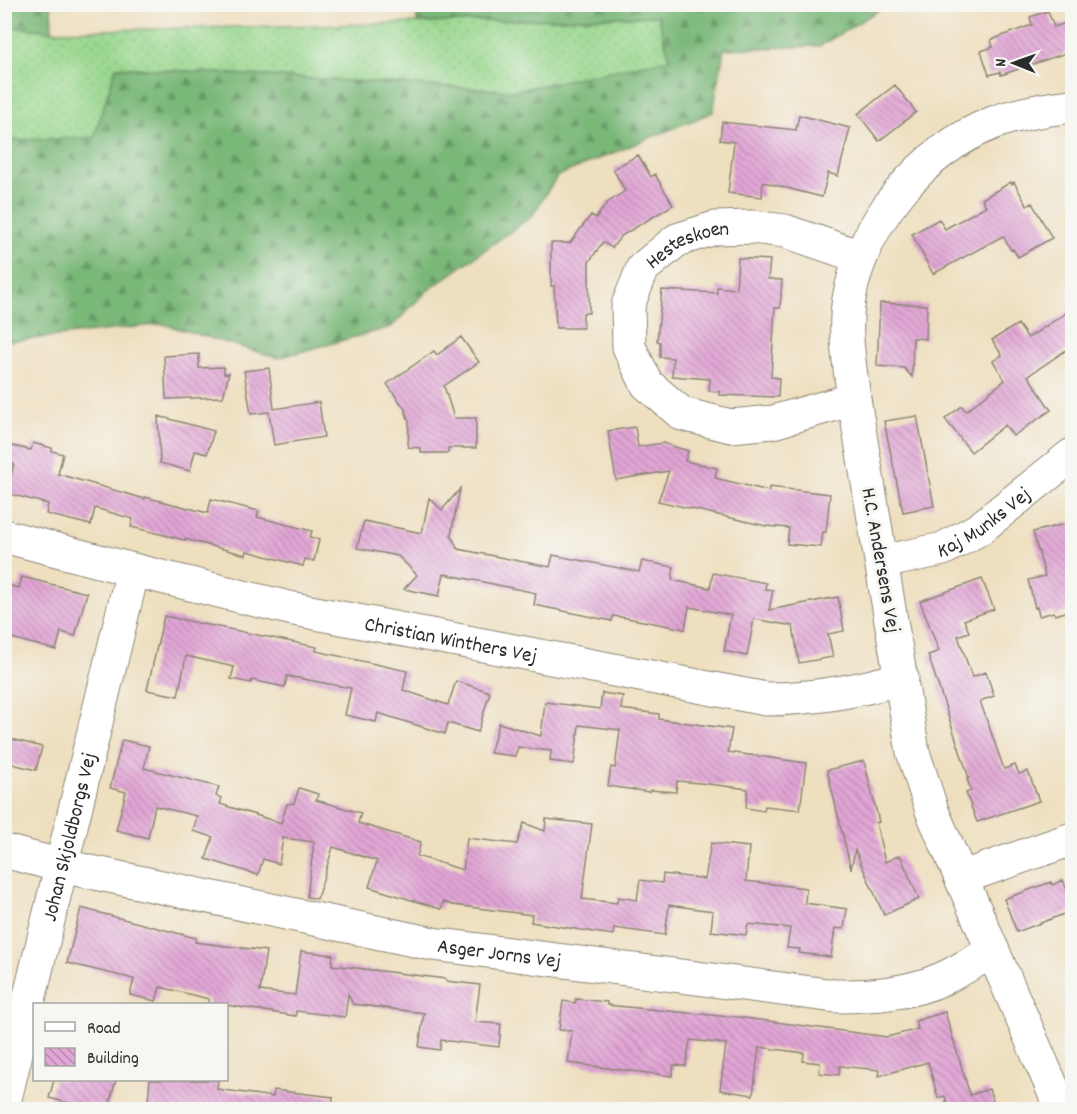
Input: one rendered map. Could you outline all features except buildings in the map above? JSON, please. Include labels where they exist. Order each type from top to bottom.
[{"type":"street","name":"H.C. Andersens Vej","points":[[1062,1110],[932,811],[913,752],[854,399],[847,330],[849,300],[861,257],[885,211],[916,174],[954,142],[993,123],[1042,109],[1072,106]]},
{"type":"street","name":"Hesteskoen","points":[[854,399],[773,422],[731,426],[682,414],[647,384],[629,347],[628,305],[643,268],[677,240],[715,228],[752,227],[785,231],[861,257]]},
{"type":"street","name":"Kaj Munks Vej","points":[[882,562],[943,549],[979,530],[1072,455]]},
{"type":"street","name":"Christian Winthers Vej","points":[[4,536],[289,608],[766,699],[798,699],[878,685],[902,678]]},
{"type":"street","name":"Johan Skjoldborgs Vej","points":[[4,1103],[133,570]]},
{"type":"street","points":[[960,876],[969,875],[1072,839]]},
{"type":"street","name":"Asger Jorns Vej","points":[[4,851],[62,866],[433,944],[835,996],[870,996],[904,991],[944,978],[993,951]]},
{"type":"green space","points":[[5,4],[51,5],[52,31],[5,26]]},
{"type":"green space","points":[[416,5],[887,5],[820,46],[724,49],[713,112],[557,176],[532,216],[427,291],[391,327],[278,358],[163,324],[5,342],[5,140],[94,138],[116,67],[514,91],[670,59],[658,16],[417,23]]},
{"type":"green space","points":[[658,16],[670,60],[514,91],[116,67],[95,138],[5,140],[4,26],[52,31]]}]
